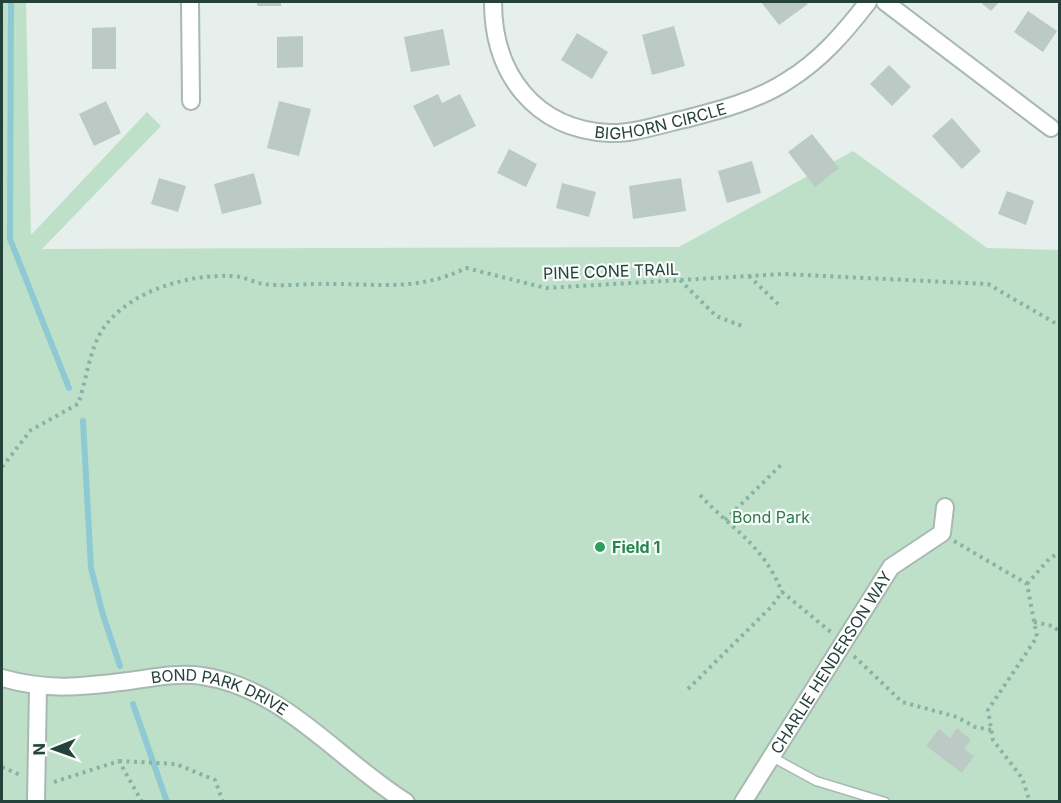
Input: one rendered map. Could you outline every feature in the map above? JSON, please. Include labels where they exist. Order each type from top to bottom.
[{"type":"street","points":[[190,2],[190,101]]},
{"type":"street","name":"BIGHORN CIRCLE","points":[[493,2],[497,45],[514,83],[529,99],[566,124],[610,133],[641,129],[716,111],[766,92],[785,82],[827,51],[868,2]]},
{"type":"street","points":[[885,2],[1051,128]]},
{"type":"street","points":[[942,533],[945,507]]},
{"type":"street","name":"CHARLIE HENDERSON WAY","points":[[743,801],[891,567],[942,533]]},
{"type":"street","name":"BOND PARK DRIVE","points":[[2,678],[38,687],[85,686],[199,675],[233,682],[277,703],[406,801]]},
{"type":"street","points":[[36,801],[38,687]]},
{"type":"lane","points":[[772,757],[816,781],[885,801]]},
{"type":"path","name":"PINE CONE TRAIL","points":[[2,467],[31,430],[78,404],[87,369],[103,328],[116,314],[139,298],[166,286],[204,276],[235,276],[264,284],[388,286],[443,280],[466,268],[546,288],[783,274],[987,284],[1059,326]]},
{"type":"path","points":[[748,276],[781,308]]},
{"type":"path","points":[[680,280],[716,316],[742,326]]},
{"type":"path","points":[[725,520],[783,463]]},
{"type":"path","points":[[700,495],[753,544],[774,572],[782,592]]},
{"type":"path","points":[[942,533],[976,557],[1027,584]]},
{"type":"path","points":[[1027,584],[1049,559],[1059,552]]},
{"type":"path","points":[[1027,584],[1037,637],[988,710],[993,740],[1022,778],[1030,801]]},
{"type":"path","points":[[1034,622],[1053,626],[1059,632]]},
{"type":"path","points":[[119,760],[142,801]]},
{"type":"path","points":[[2,767],[36,781],[54,782],[119,760],[176,764],[215,780],[223,801]]},
{"type":"green space","name":"Bond Park","points":[[2,2],[26,2],[31,235],[147,112],[161,126],[42,249],[679,247],[853,151],[987,248],[1059,250],[1059,801],[2,802]]},
{"type":"building","points":[[257,2],[281,2],[281,6],[257,6]]},
{"type":"building","points":[[761,2],[806,2],[808,4],[779,25]]},
{"type":"building","points":[[980,2],[999,2],[991,11]]},
{"type":"building","points":[[1028,11],[1057,31],[1043,52],[1014,32]]},
{"type":"building","points":[[674,26],[685,66],[652,75],[642,35]]},
{"type":"building","points":[[116,27],[116,69],[92,69],[92,28]]},
{"type":"building","points":[[443,29],[450,65],[411,72],[404,37]]},
{"type":"building","points":[[577,33],[608,52],[592,79],[561,60]]},
{"type":"building","points":[[303,36],[303,67],[277,68],[277,37]]},
{"type":"building","points":[[889,65],[911,87],[892,106],[870,84]]},
{"type":"building","points":[[438,94],[442,103],[460,94],[476,126],[434,147],[413,106]]},
{"type":"building","points":[[106,101],[121,133],[94,146],[79,114]]},
{"type":"building","points":[[279,101],[311,109],[299,156],[267,148]]},
{"type":"building","points":[[952,118],[981,151],[962,169],[932,136]]},
{"type":"building","points":[[812,134],[839,168],[815,187],[788,152]]},
{"type":"building","points":[[509,149],[537,164],[526,187],[497,173]]},
{"type":"building","points":[[752,161],[761,193],[727,203],[718,171]]},
{"type":"building","points":[[254,173],[262,204],[222,214],[214,184]]},
{"type":"building","points":[[159,178],[186,186],[178,212],[151,204]]},
{"type":"building","points":[[681,178],[686,211],[633,219],[629,186]]},
{"type":"building","points":[[562,183],[596,192],[589,217],[556,208]]},
{"type":"building","points":[[1007,191],[1034,201],[1026,225],[998,214]]},
{"type":"building","points":[[957,728],[971,740],[964,749],[974,756],[962,773],[926,746],[939,729],[950,738]]},
{"type":"waterway","points":[[11,2],[10,239],[69,388]]},
{"type":"waterway","points":[[83,421],[91,568],[103,615],[120,666]]},
{"type":"waterway","points":[[133,704],[167,802]]},
{"type":"place","name":"Field 1","points":[[600,547]]}]
